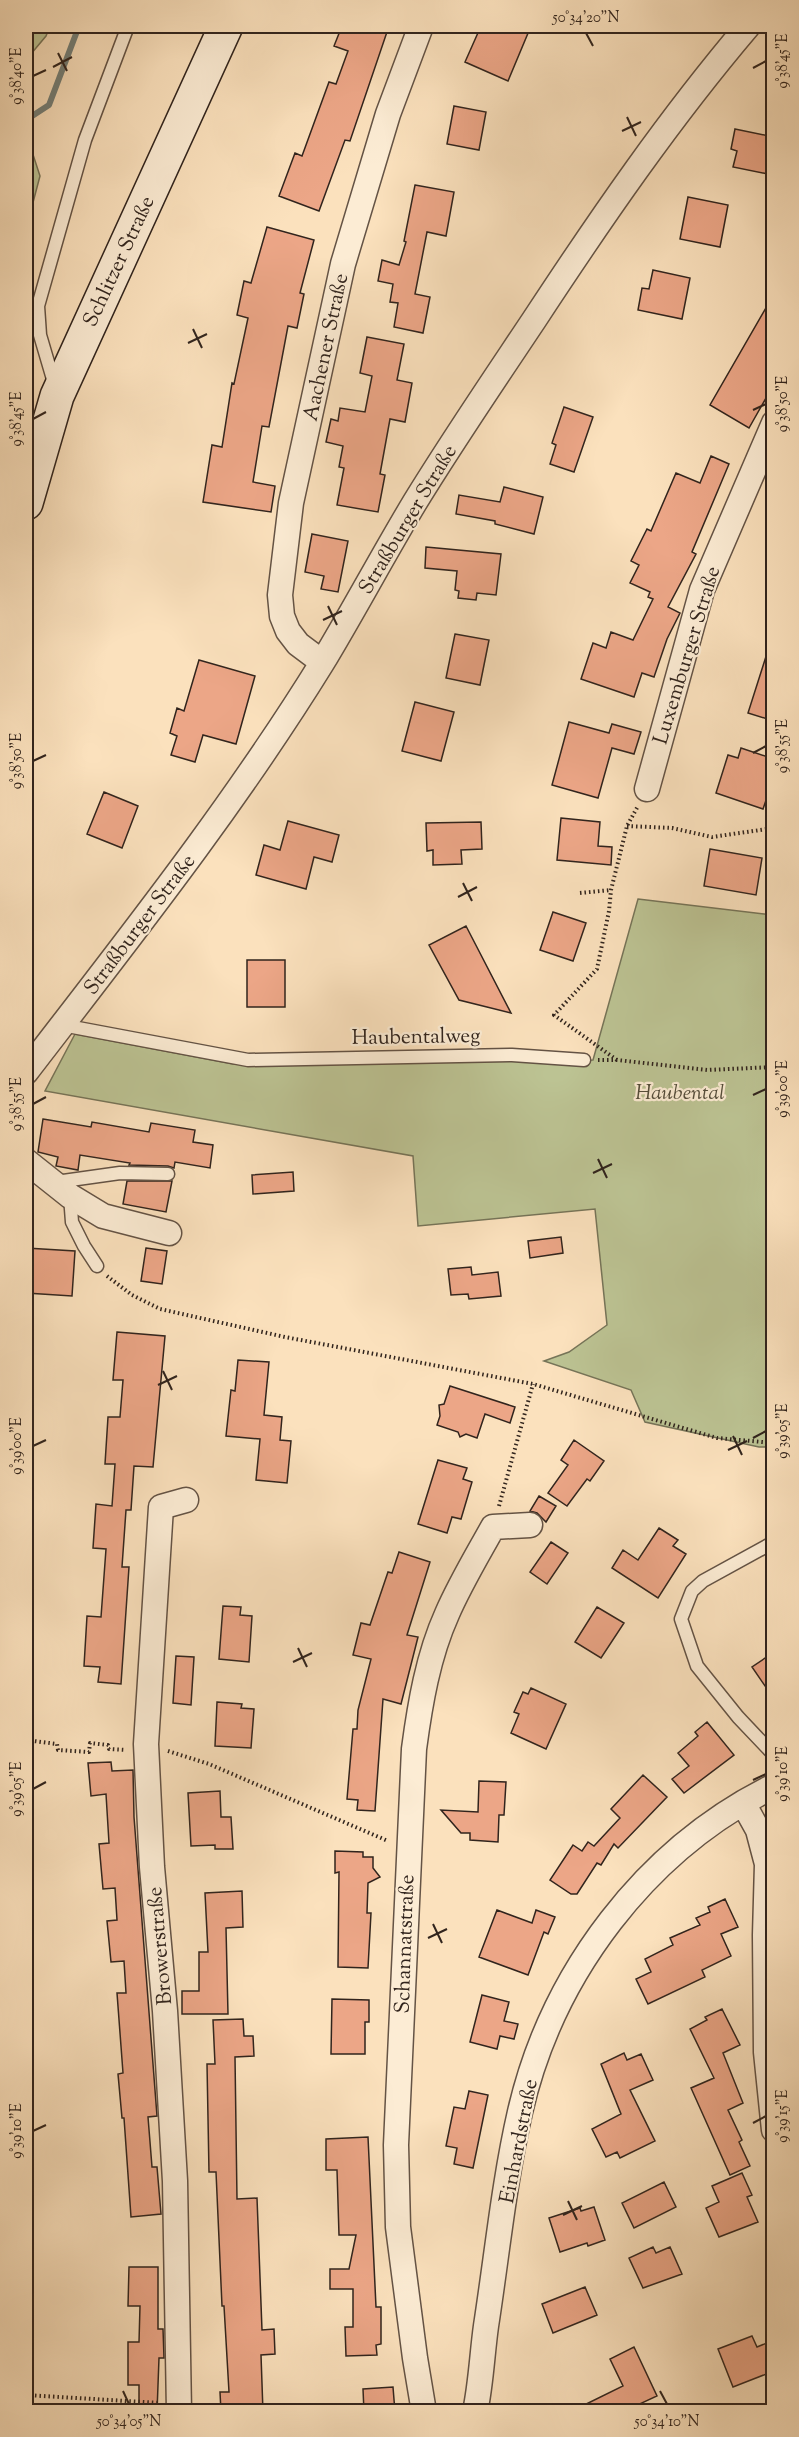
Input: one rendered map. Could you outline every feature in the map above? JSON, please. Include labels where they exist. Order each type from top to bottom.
[{"type":"main road","name":"Schlitzer Straße","points":[[26,503],[57,396],[226,26]]},
{"type":"street","name":"Aachener Straße","points":[[322,662],[298,644],[288,631],[282,616],[280,595],[291,503],[344,264],[387,114],[421,26]]},
{"type":"street","name":"Straßburger Straße","points":[[26,1072],[207,835],[322,662],[450,446],[607,209],[674,117],[748,26]]},
{"type":"street","name":"Luxemburger Straße","points":[[647,789],[702,590],[774,423]]},
{"type":"street","points":[[26,1161],[62,1189],[104,1216],[170,1233]]},
{"type":"street","name":"Browerstraße","points":[[179,2408],[175,2181],[165,2011],[152,1867],[146,1744],[161,1507],[186,1500]]},
{"type":"street","points":[[493,1527],[530,1525]]},
{"type":"street","name":"Schannatstraße","points":[[424,2412],[398,2227],[396,2145],[414,1749],[421,1700],[447,1614],[493,1527]]},
{"type":"street","name":"Einhardstraße","points":[[475,2412],[514,2141],[529,2079],[553,2016],[585,1956],[638,1888],[667,1859],[699,1833],[743,1803],[774,1786]]},
{"type":"street","points":[[743,1803],[758,1830],[767,1863],[766,2052],[774,2130]]},
{"type":"lane","points":[[57,396],[40,335],[38,306],[85,140],[128,26]]},
{"type":"lane","name":"Haubentalweg","points":[[62,1024],[248,1060],[500,1055],[584,1060]]},
{"type":"lane","points":[[97,1266],[72,1222],[62,1189],[120,1173],[168,1174]]},
{"type":"lane","points":[[774,1542],[703,1581],[692,1591],[681,1619],[697,1666],[738,1717],[774,1755]]},
{"type":"path","points":[[618,1060],[554,1015],[597,969],[611,890],[627,826],[647,789]]},
{"type":"path","points":[[627,826],[672,828],[712,837],[774,828]]},
{"type":"path","points":[[580,893],[611,890]]},
{"type":"path","points":[[584,1060],[618,1060],[707,1070],[774,1067]]},
{"type":"path","points":[[97,1266],[113,1283],[160,1309],[296,1339],[533,1384],[717,1438],[749,1443],[774,1443]]},
{"type":"path","points":[[493,1527],[533,1384]]},
{"type":"path","points":[[26,1740],[57,1744],[58,1750],[89,1752],[90,1743],[108,1745],[109,1749],[134,1750],[146,1744],[209,1764],[408,1850]]},
{"type":"path","points":[[26,2395],[179,2408]]},
{"type":"green space","points":[[26,26],[50,26],[46,36],[26,60]]},
{"type":"green space","points":[[26,133],[40,176],[26,229]]},
{"type":"green space","name":"Haubental","points":[[638,899],[773,915],[773,1447],[759,1447],[645,1422],[631,1390],[544,1361],[569,1352],[607,1325],[595,1209],[418,1226],[413,1156],[45,1091],[75,1034],[233,1064],[593,1060]]},
{"type":"building","points":[[342,26],[389,26],[350,141],[345,140],[319,211],[279,196],[295,153],[302,156],[329,82],[336,84],[348,51],[334,46]]},
{"type":"building","points":[[481,26],[531,26],[508,81],[465,62]]},
{"type":"building","points":[[454,106],[486,112],[479,150],[447,144]]},
{"type":"building","points":[[735,129],[774,137],[768,174],[733,167],[737,151],[731,149]]},
{"type":"building","points":[[415,185],[454,192],[446,236],[427,232],[415,294],[430,297],[423,333],[394,327],[398,303],[390,302],[393,284],[378,281],[382,260],[399,265],[406,242],[404,241]]},
{"type":"building","points":[[688,197],[728,205],[720,247],[680,239]]},
{"type":"building","points":[[267,227],[314,240],[300,293],[304,294],[297,328],[288,326],[269,427],[262,426],[253,482],[275,486],[271,512],[203,502],[212,445],[222,447],[232,383],[234,384],[248,318],[237,315],[244,281],[251,283]]},
{"type":"building","points":[[653,270],[690,278],[682,319],[638,310],[642,288],[649,289]]},
{"type":"building","points":[[774,294],[774,384],[749,428],[710,405]]},
{"type":"building","points":[[367,337],[404,344],[397,380],[412,383],[405,422],[390,419],[380,474],[385,475],[378,512],[337,505],[344,468],[339,467],[343,446],[326,442],[331,419],[338,421],[340,408],[365,412],[372,376],[360,373]]},
{"type":"building","points":[[564,407],[593,417],[574,472],[550,464],[556,445],[552,443]]},
{"type":"building","points":[[711,456],[729,464],[692,552],[696,554],[668,607],[680,613],[667,639],[654,677],[642,673],[634,697],[581,679],[593,643],[606,648],[611,632],[633,640],[653,599],[648,597],[650,592],[630,583],[639,565],[631,561],[647,529],[651,531],[676,473],[700,483]]},
{"type":"building","points":[[504,487],[543,497],[534,534],[495,524],[495,521],[456,514],[459,495],[500,502]]},
{"type":"building","points":[[312,534],[348,541],[338,592],[321,589],[324,576],[305,572]]},
{"type":"building","points":[[426,547],[501,554],[496,595],[477,593],[476,600],[458,598],[459,591],[455,590],[457,571],[425,568]]},
{"type":"building","points":[[455,634],[489,640],[480,685],[446,678]]},
{"type":"building","points":[[770,644],[774,645],[774,721],[748,713]]},
{"type":"building","points":[[199,660],[255,676],[236,744],[203,735],[195,762],[171,755],[177,736],[170,733],[177,708],[184,711]]},
{"type":"building","points":[[415,702],[454,712],[441,761],[402,751]]},
{"type":"building","points":[[569,722],[609,733],[612,724],[641,732],[634,754],[612,748],[598,798],[552,785]]},
{"type":"building","points":[[741,748],[774,759],[774,777],[763,809],[716,793],[728,755],[738,758]]},
{"type":"building","points":[[104,792],[138,806],[122,848],[87,834]]},
{"type":"building","points":[[561,818],[600,822],[598,846],[612,847],[611,865],[557,860]]},
{"type":"building","points":[[288,821],[339,835],[332,862],[314,857],[306,889],[256,875],[264,845],[280,850]]},
{"type":"building","points":[[481,822],[482,849],[461,850],[462,864],[433,865],[433,850],[427,851],[426,823]]},
{"type":"building","points":[[710,849],[762,858],[756,895],[704,886]]},
{"type":"building","points":[[553,912],[586,923],[573,961],[540,950]]},
{"type":"building","points":[[466,926],[511,1013],[459,1000],[429,945]]},
{"type":"building","points":[[247,960],[285,960],[285,1007],[247,1007]]},
{"type":"building","points":[[43,1119],[91,1127],[92,1122],[149,1132],[151,1123],[195,1130],[193,1142],[213,1145],[210,1168],[175,1162],[174,1168],[129,1165],[130,1163],[80,1155],[78,1170],[56,1166],[58,1157],[38,1152]]},
{"type":"building","points":[[293,1172],[294,1191],[253,1194],[252,1175]]},
{"type":"building","points":[[127,1181],[172,1181],[166,1212],[123,1204]]},
{"type":"building","points":[[561,1237],[563,1253],[530,1258],[528,1241]]},
{"type":"building","points":[[26,1248],[75,1251],[72,1296],[26,1293]]},
{"type":"building","points":[[146,1248],[167,1251],[162,1284],[141,1281]]},
{"type":"building","points":[[471,1267],[472,1275],[498,1272],[501,1296],[469,1299],[468,1294],[451,1295],[448,1269]]},
{"type":"building","points":[[117,1332],[165,1336],[153,1467],[134,1466],[131,1510],[126,1510],[122,1567],[129,1567],[121,1684],[98,1682],[100,1667],[84,1666],[87,1616],[101,1617],[106,1549],[93,1548],[96,1504],[112,1506],[115,1464],[105,1464],[108,1417],[120,1417],[123,1380],[113,1380]]},
{"type":"building","points":[[238,1360],[269,1362],[264,1415],[282,1417],[280,1440],[291,1441],[287,1483],[256,1480],[260,1439],[226,1436],[231,1390],[235,1391]]},
{"type":"building","points":[[450,1386],[515,1407],[510,1423],[485,1414],[477,1438],[466,1434],[460,1437],[458,1432],[437,1425],[440,1416],[439,1405],[444,1404]]},
{"type":"building","points":[[574,1440],[604,1461],[590,1481],[587,1479],[567,1506],[548,1493],[568,1465],[561,1460]]},
{"type":"building","points":[[438,1460],[467,1468],[463,1479],[472,1482],[461,1519],[452,1517],[447,1533],[418,1524]]},
{"type":"building","points":[[539,1496],[556,1506],[546,1522],[537,1513],[530,1511]]},
{"type":"building","points":[[659,1528],[678,1540],[673,1546],[686,1554],[658,1598],[612,1568],[623,1550],[638,1560]]},
{"type":"building","points":[[551,1542],[568,1553],[547,1584],[530,1572]]},
{"type":"building","points":[[399,1552],[430,1562],[407,1635],[418,1637],[401,1704],[383,1699],[375,1811],[357,1810],[358,1800],[347,1799],[353,1729],[357,1729],[358,1710],[371,1659],[353,1655],[361,1623],[370,1625],[388,1572],[392,1573]]},
{"type":"building","points":[[223,1606],[241,1607],[240,1615],[252,1616],[249,1662],[219,1659]]},
{"type":"building","points":[[597,1607],[624,1623],[601,1658],[575,1642]]},
{"type":"building","points":[[774,1652],[774,1699],[752,1667]]},
{"type":"building","points":[[176,1656],[194,1657],[191,1705],[173,1703]]},
{"type":"building","points":[[531,1688],[566,1704],[546,1749],[511,1733],[519,1714],[514,1712],[523,1692],[528,1694]]},
{"type":"building","points":[[217,1702],[242,1704],[241,1708],[254,1709],[251,1748],[215,1746]]},
{"type":"building","points":[[707,1722],[734,1755],[684,1793],[672,1779],[689,1766],[678,1753],[698,1736],[695,1732]]},
{"type":"building","points":[[111,1762],[112,1771],[133,1770],[134,1817],[157,2116],[148,2117],[152,2167],[157,2167],[161,2214],[131,2217],[124,2118],[122,2118],[118,2074],[123,2073],[117,1993],[126,1993],[124,1961],[111,1962],[107,1921],[117,1920],[115,1888],[103,1889],[99,1844],[109,1843],[106,1794],[91,1796],[88,1763]]},
{"type":"building","points":[[643,1775],[667,1797],[618,1848],[614,1844],[601,1865],[597,1863],[577,1894],[571,1894],[550,1880],[573,1845],[582,1851],[588,1842],[594,1846],[620,1818],[611,1809]]},
{"type":"building","points":[[479,1781],[506,1782],[504,1815],[499,1815],[498,1842],[470,1840],[470,1833],[461,1833],[441,1810],[478,1812]]},
{"type":"building","points":[[220,1791],[221,1817],[231,1817],[233,1849],[215,1849],[215,1845],[191,1846],[188,1793]]},
{"type":"building","points":[[335,1851],[363,1852],[363,1857],[373,1857],[373,1868],[380,1877],[368,1883],[367,1913],[371,1913],[368,1968],[338,1967],[339,1872],[335,1873]]},
{"type":"building","points":[[242,1891],[243,1927],[226,1928],[228,2014],[182,2014],[182,1991],[199,1991],[199,1952],[208,1952],[205,1893]]},
{"type":"building","points":[[725,1899],[738,1927],[721,1934],[731,1956],[702,1970],[705,1977],[648,2004],[636,1979],[651,1972],[645,1959],[673,1945],[670,1938],[700,1925],[696,1918],[710,1912],[708,1907]]},
{"type":"building","points":[[497,1910],[532,1923],[536,1910],[555,1917],[548,1934],[544,1932],[528,1975],[479,1957]]},
{"type":"building","points":[[482,1995],[509,2002],[504,2021],[518,2024],[514,2039],[500,2036],[497,2049],[470,2042]]},
{"type":"building","points":[[332,1999],[369,2000],[369,2022],[365,2022],[365,2054],[331,2054]]},
{"type":"building","points":[[722,2009],[740,2045],[723,2053],[743,2103],[728,2110],[742,2140],[739,2142],[750,2166],[730,2175],[691,2088],[714,2078],[690,2029],[707,2020],[705,2017]]},
{"type":"building","points":[[243,2019],[244,2036],[253,2036],[254,2056],[235,2057],[237,2199],[257,2198],[262,2330],[274,2329],[275,2354],[261,2355],[263,2412],[221,2412],[220,2392],[229,2392],[224,2306],[222,2306],[216,2172],[209,2172],[207,2064],[215,2064],[213,2020]]},
{"type":"building","points":[[624,2053],[627,2060],[641,2054],[653,2080],[630,2090],[655,2141],[620,2158],[617,2152],[606,2157],[592,2129],[621,2114],[601,2064]]},
{"type":"building","points":[[469,2091],[488,2095],[473,2168],[454,2164],[457,2148],[446,2146],[454,2107],[465,2109]]},
{"type":"building","points":[[368,2137],[376,2307],[381,2307],[381,2344],[376,2345],[377,2355],[346,2356],[345,2327],[353,2327],[353,2289],[330,2289],[330,2269],[349,2269],[356,2235],[339,2235],[337,2170],[326,2170],[326,2139]]},
{"type":"building","points":[[742,2173],[752,2195],[747,2197],[758,2222],[719,2237],[706,2208],[719,2202],[712,2186]]},
{"type":"building","points":[[664,2182],[676,2207],[634,2228],[622,2203]]},
{"type":"building","points":[[594,2207],[605,2240],[560,2252],[549,2218],[580,2208],[581,2211]]},
{"type":"building","points":[[653,2247],[656,2253],[670,2247],[682,2274],[643,2288],[629,2258]]},
{"type":"building","points":[[129,2267],[158,2267],[158,2329],[163,2329],[164,2358],[159,2358],[157,2412],[139,2412],[139,2385],[128,2385],[128,2342],[139,2342],[140,2306],[128,2306]]},
{"type":"building","points":[[585,2287],[597,2315],[553,2333],[542,2304]]},
{"type":"building","points":[[752,2336],[757,2347],[774,2340],[774,2371],[733,2387],[718,2349]]},
{"type":"building","points":[[634,2347],[657,2396],[633,2407],[636,2412],[570,2412],[623,2386],[610,2359]]},
{"type":"building","points":[[393,2387],[395,2412],[364,2412],[363,2389]]},
{"type":"waterway","points":[[26,120],[49,105],[79,26]]}]
